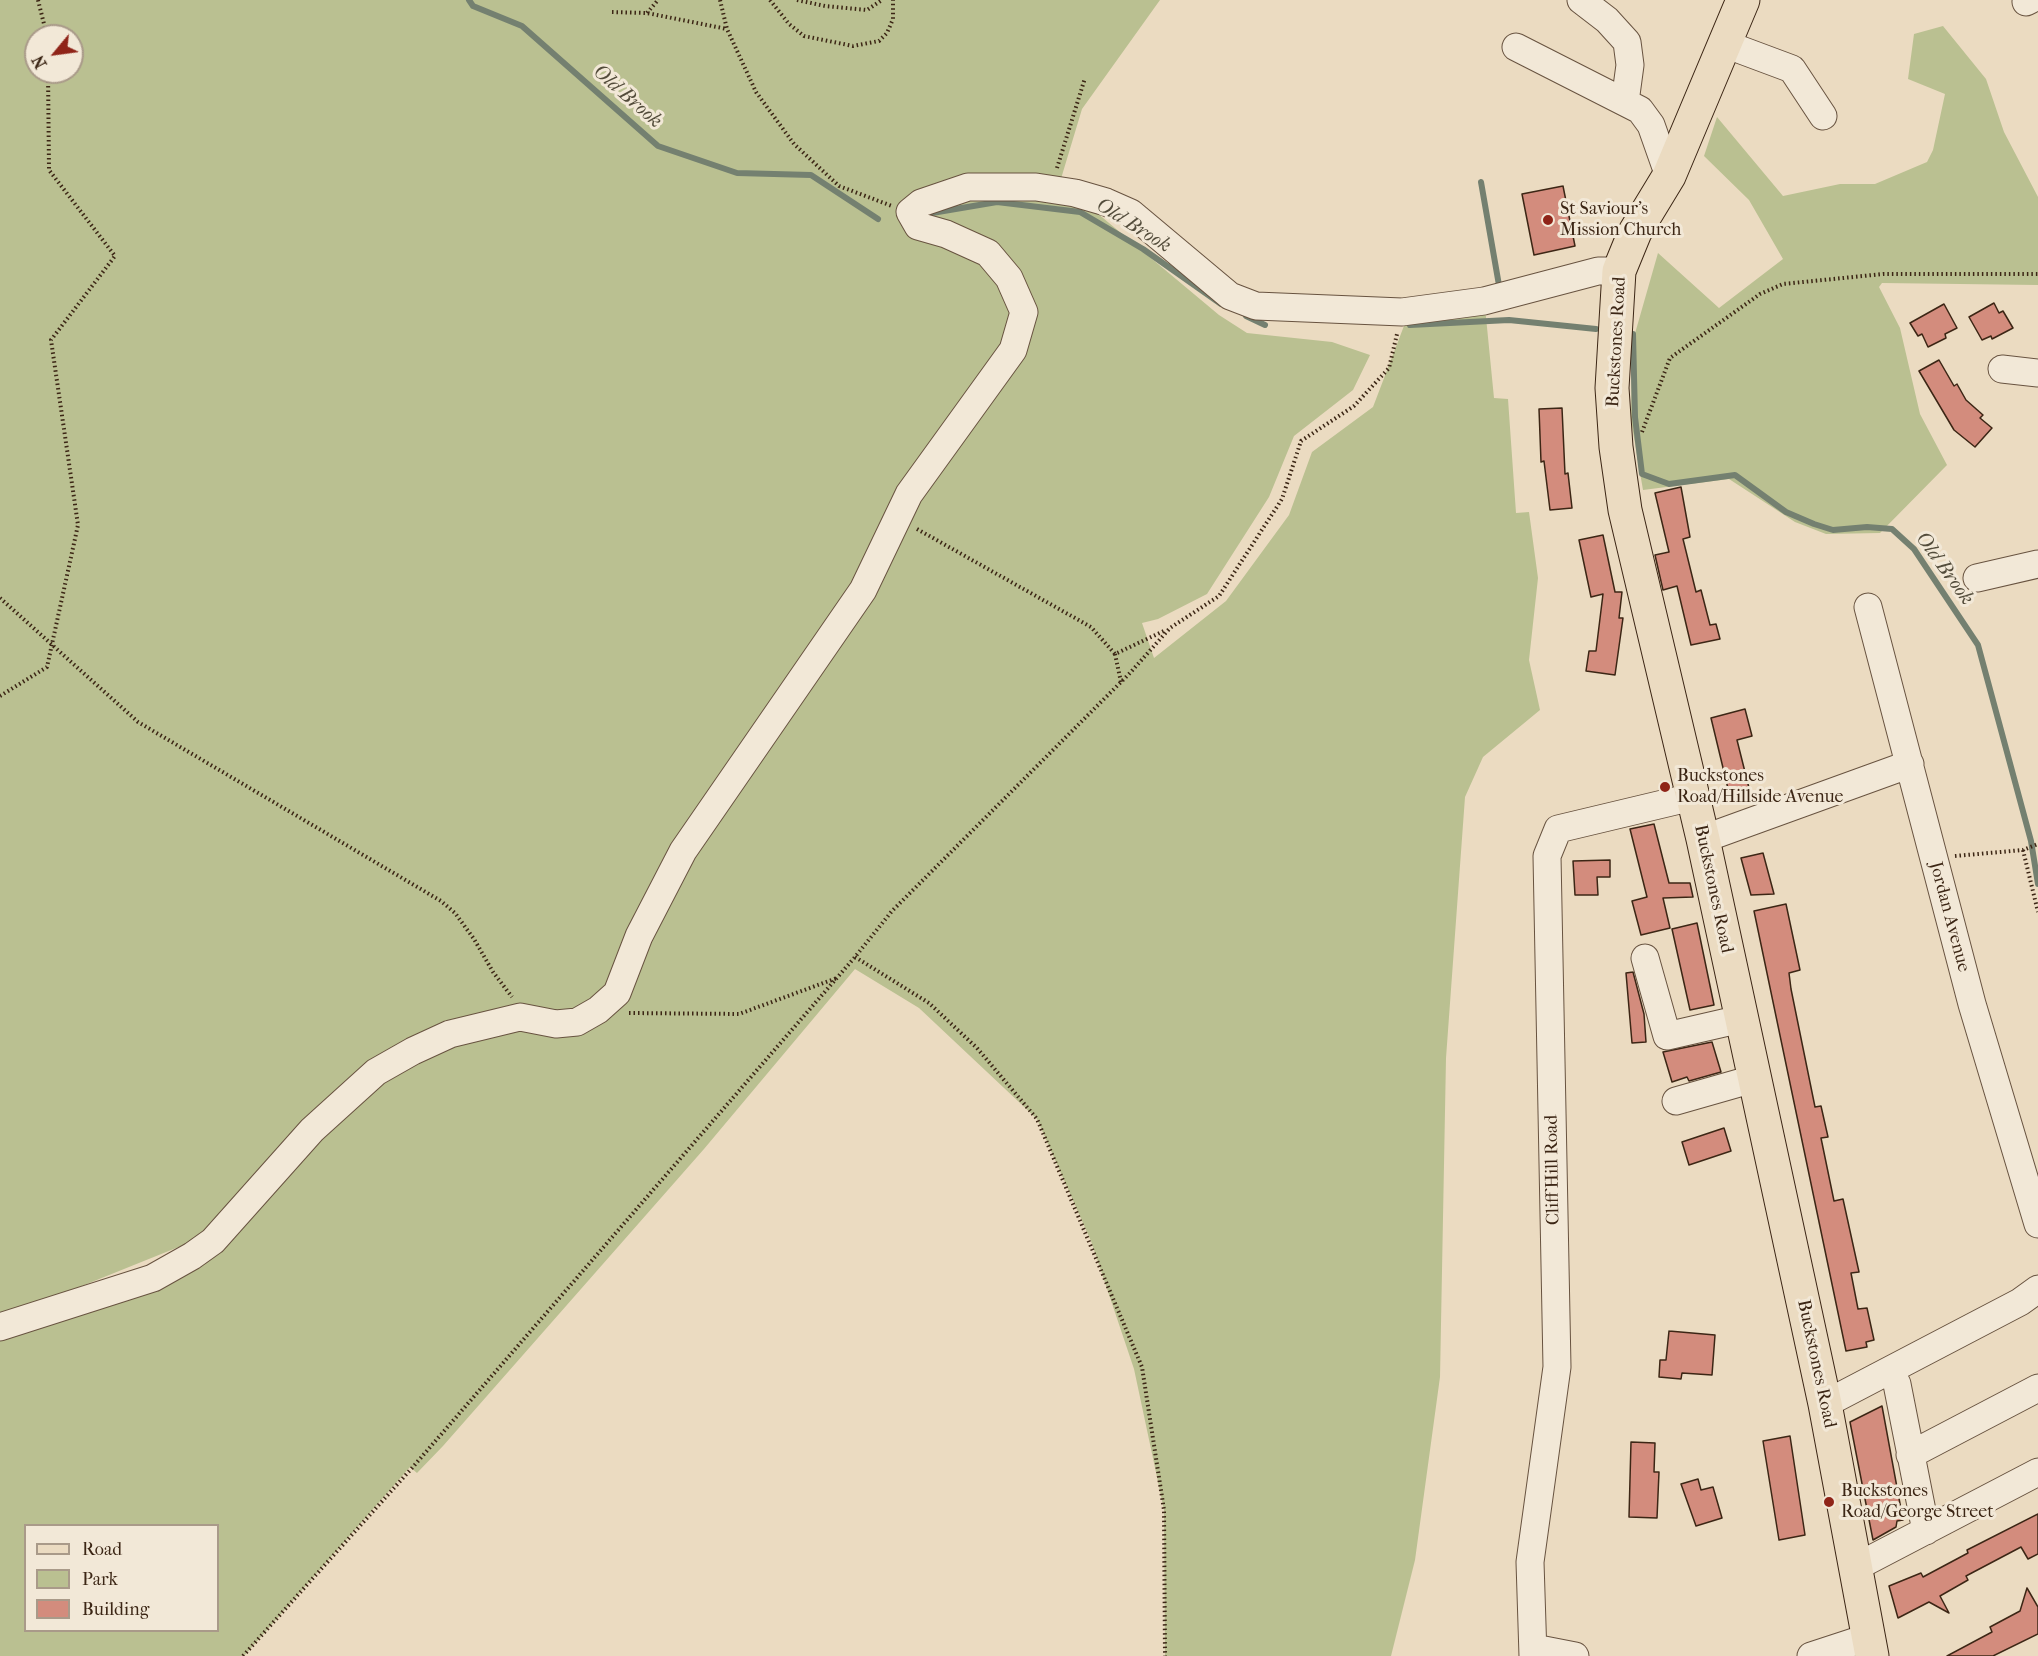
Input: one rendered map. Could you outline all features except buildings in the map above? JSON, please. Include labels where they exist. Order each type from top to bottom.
[{"type":"main road","name":"Buckstones Road","points":[[1743,0],[1669,176],[1635,232],[1619,271],[1612,388],[1616,447],[1627,521],[1703,839],[1825,1404],[1870,1647]]},
{"type":"street","points":[[1581,0],[1607,20],[1627,42],[1630,65],[1625,102]]},
{"type":"street","points":[[1725,44],[1792,69],[1824,116]]},
{"type":"street","points":[[1516,47],[1640,110],[1651,125],[1669,176]]},
{"type":"street","points":[[0,1327],[153,1278],[192,1256],[213,1241],[312,1130],[376,1072],[413,1051],[450,1034],[524,1018],[556,1024],[578,1022],[598,1010],[617,993],[639,936],[683,851],[863,590],[909,494],[1013,350],[1024,312],[1009,278],[988,253],[946,234],[918,226],[910,213],[921,203],[968,187],[1036,187],[1075,193],[1106,202],[1131,213],[1230,296],[1256,306],[1402,312],[1502,296],[1598,271],[1619,271]]},
{"type":"street","points":[[2002,369],[2038,373]]},
{"type":"street","points":[[1977,578],[2038,564]]},
{"type":"street","name":"Jordan Avenue","points":[[1868,607],[1972,1004],[2038,1224]]},
{"type":"street","points":[[1703,839],[1910,764]]},
{"type":"street","name":"Cliff Hill Road","points":[[1533,1652],[1530,1562],[1557,1367],[1547,856],[1558,829],[1692,796]]},
{"type":"street","points":[[1645,958],[1667,1036],[1741,1019]]},
{"type":"street","points":[[1676,1101],[1753,1078]]},
{"type":"street","points":[[1825,1404],[2020,1302],[2038,1289]]},
{"type":"street","points":[[1890,1371],[1897,1384],[1926,1531]]},
{"type":"street","points":[[1910,1455],[2038,1388]]},
{"type":"street","points":[[1856,1567],[2038,1472]]},
{"type":"street","points":[[1811,1656],[1870,1647]]},
{"type":"street","points":[[1533,1652],[1575,1656]]},
{"type":"path","points":[[38,0],[44,24]]},
{"type":"path","points":[[647,13],[658,0]]},
{"type":"path","points":[[720,0],[727,29],[756,92],[794,144],[839,186],[910,213]]},
{"type":"path","points":[[770,0],[789,24],[804,36],[853,46],[879,41],[887,33],[893,19],[893,0]]},
{"type":"path","points":[[797,0],[825,6],[867,10],[882,0]]},
{"type":"path","points":[[612,12],[647,13],[727,29]]},
{"type":"path","points":[[1055,173],[1085,78]]},
{"type":"path","points":[[0,696],[47,667],[78,525],[51,340],[115,256],[49,170],[48,84]]},
{"type":"path","points":[[1641,435],[1646,415],[1670,358],[1760,294],[1783,284],[1883,274],[2038,274]]},
{"type":"path","points":[[1115,654],[1170,628],[1219,596],[1282,499],[1301,441],[1354,406],[1389,368],[1402,312]]},
{"type":"path","points":[[909,494],[916,529],[1091,627],[1115,654],[1121,682]]},
{"type":"path","points":[[0,598],[138,722],[441,901],[455,913],[474,939],[493,972],[521,1008],[524,1018]]},
{"type":"path","points":[[243,1656],[412,1468],[855,957],[892,911],[1121,682],[1170,628]]},
{"type":"path","points":[[1933,858],[2023,850],[2037,844]]},
{"type":"path","points":[[2023,850],[2038,912]]},
{"type":"path","points":[[855,957],[929,1003],[977,1048],[1037,1119],[1142,1367],[1164,1510],[1166,1656]]},
{"type":"path","points":[[598,1010],[648,1016],[740,1014],[837,977]]},
{"type":"green space","points":[[0,0],[1160,0],[1082,109],[1060,182],[1219,315],[1247,333],[1332,342],[1370,355],[1353,390],[1294,436],[1269,497],[1207,594],[1158,619],[1142,623],[1154,658],[1226,601],[1289,515],[1312,452],[1373,407],[1407,318],[1485,307],[1494,398],[1508,399],[1516,513],[1529,512],[1538,578],[1529,660],[1540,710],[1483,757],[1465,797],[1446,1058],[1440,1377],[1415,1560],[1391,1656],[1165,1656],[1164,1510],[1134,1369],[1091,1241],[1037,1119],[919,1008],[855,969],[704,1149],[443,1446],[417,1473],[410,1467],[244,1656],[0,1656],[0,1335],[98,1302],[191,1242],[0,1319]]},
{"type":"green space","points":[[1943,26],[1986,79],[2004,132],[2038,197],[2038,285],[1882,283],[1879,287],[1900,328],[1920,414],[1947,465],[1880,533],[1826,534],[1795,522],[1729,479],[1643,490],[1631,420],[1632,344],[1658,253],[1719,308],[1783,259],[1749,200],[1704,156],[1717,117],[1783,196],[1840,184],[1875,184],[1927,162],[1933,150],[1945,94],[1908,79],[1914,34]]},
{"type":"waterway","name":"Old Brook","points":[[469,0],[473,6],[522,26],[658,146],[737,173],[811,175],[878,219]]},
{"type":"waterway","points":[[1481,182],[1500,291]]},
{"type":"waterway","name":"Old Brook","points":[[932,213],[997,202],[1080,212],[1143,249],[1221,304]]},
{"type":"waterway","name":"Old Brook","points":[[1246,316],[1265,325]]},
{"type":"waterway","name":"Old Brook","points":[[1410,325],[1509,320],[1596,329]]},
{"type":"waterway","name":"Old Brook","points":[[1633,334],[1635,417],[1642,474],[1669,484],[1735,475],[1786,512],[1814,524],[1833,530],[1867,527],[1892,529],[1914,549],[1978,645],[2031,841],[2038,884]]},
{"type":"place","name":"St Saviour's Mission Church","points":[[1548,220]]},
{"type":"place","name":"Buckstones Road/Hillside Avenue","points":[[1665,787]]},
{"type":"place","name":"Buckstones Road/George Street","points":[[1829,1502]]}]
